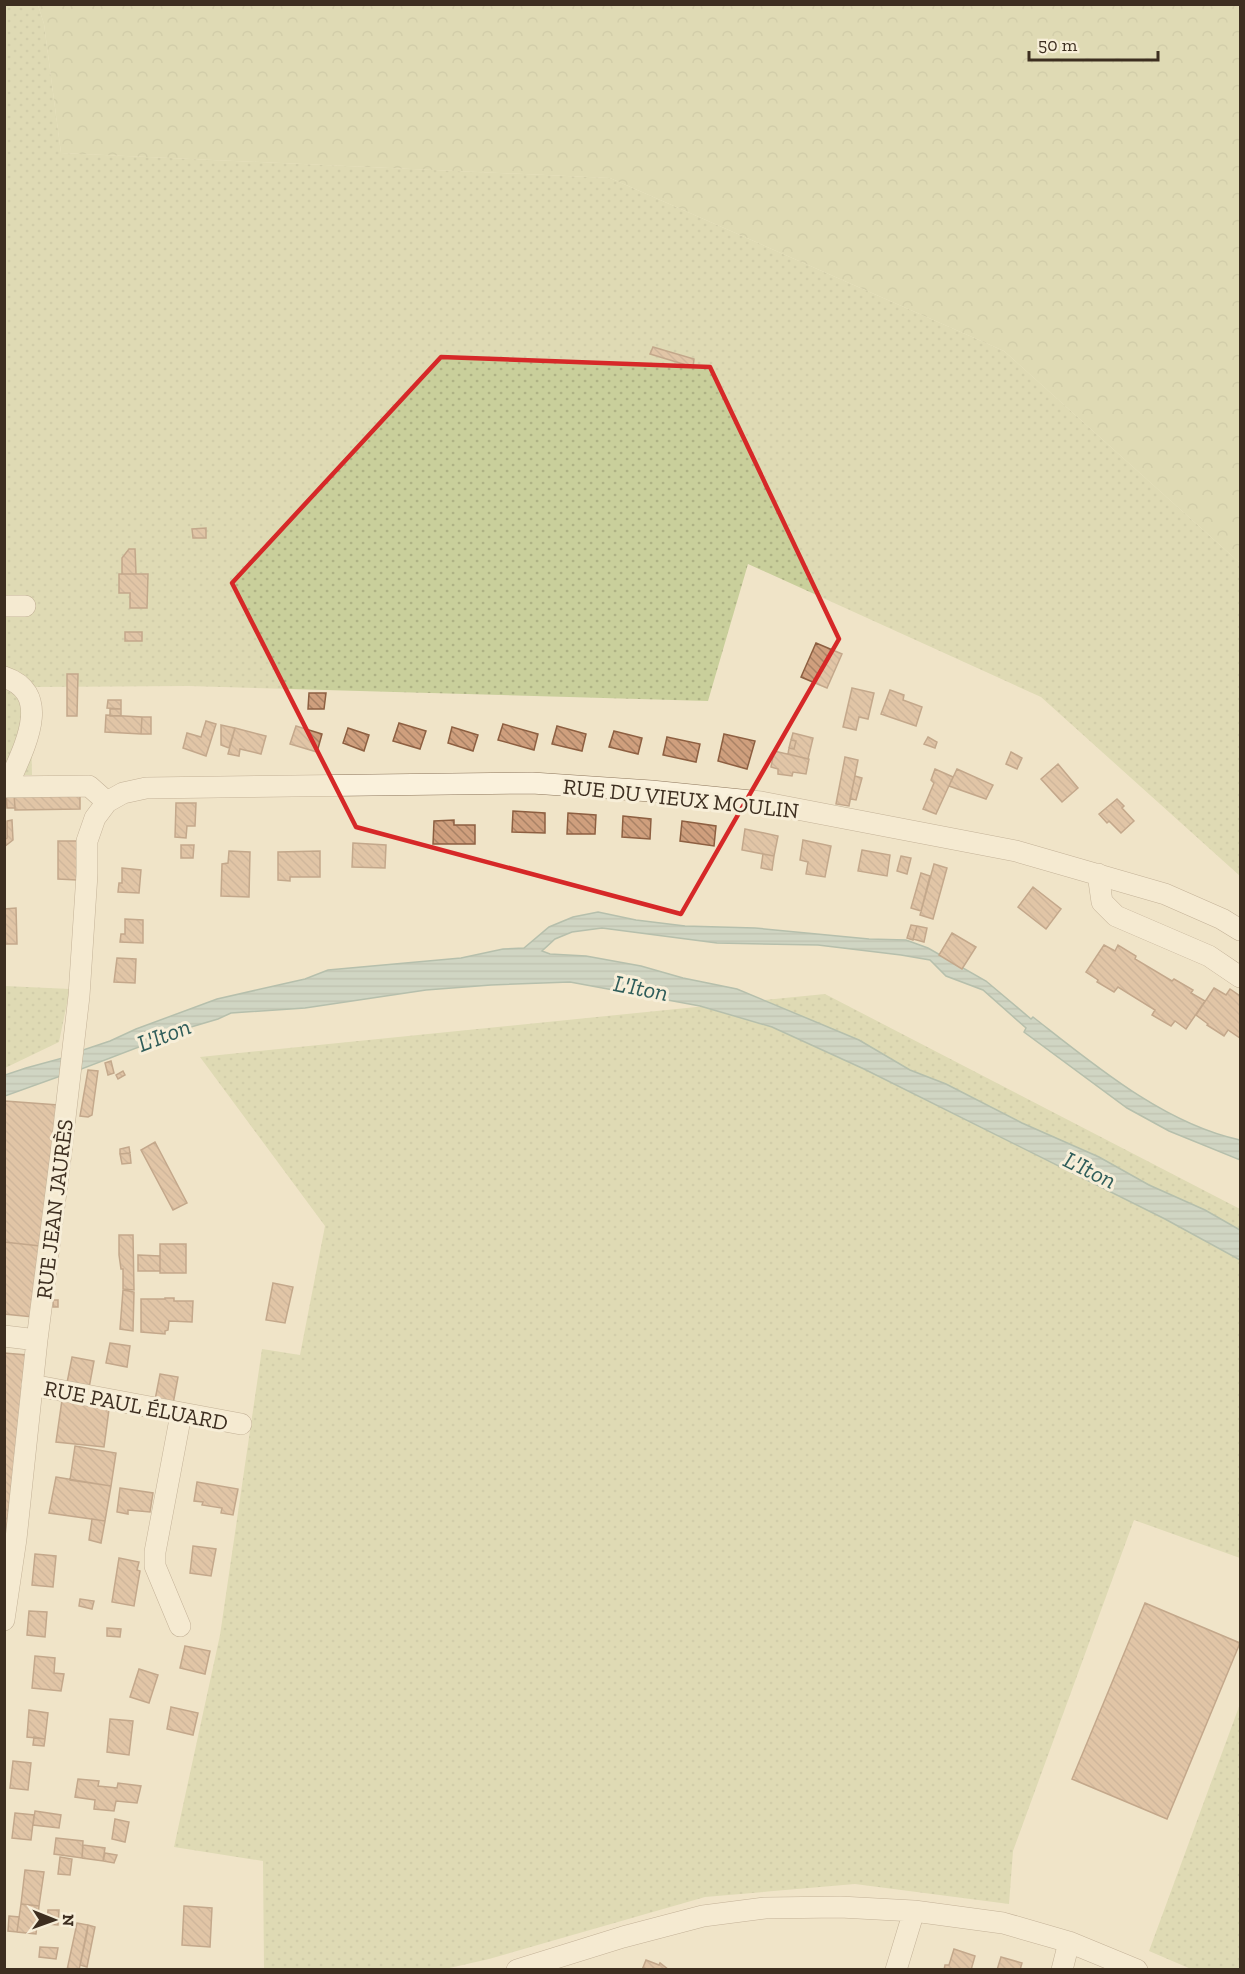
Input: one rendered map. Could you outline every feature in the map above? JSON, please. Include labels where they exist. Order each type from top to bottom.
[{"type":"street","points":[[4,677],[17,681],[25,687],[33,712],[28,734],[6,787],[88,786],[107,802]]},
{"type":"street","name":"RUE DU VIEUX MOULIN","points":[[107,802],[123,793],[146,788],[532,783],[651,791],[761,802],[1017,851],[1165,894],[1240,930]]},
{"type":"street","name":"RUE JEAN JAURÈS","points":[[4,1620],[16,1539],[37,1340],[79,996],[87,841],[95,818],[107,802]]},
{"type":"street","points":[[1098,874],[1102,902],[1116,916],[1209,956],[1240,977]]},
{"type":"street","points":[[4,1336],[37,1340]]},
{"type":"street","name":"RUE PAUL ÉLUARD","points":[[32,1385],[241,1424]]},
{"type":"street","points":[[180,1626],[155,1566],[155,1552],[181,1414]]},
{"type":"street","points":[[517,1970],[623,1937],[703,1916],[765,1908],[840,1907],[914,1911],[1003,1923],[1069,1942],[1137,1970]]},
{"type":"street","points":[[896,1970],[914,1911]]},
{"type":"street","points":[[1062,1970],[1069,1942]]},
{"type":"highlighted area","points":[[441,357],[710,367],[839,639],[681,914],[356,827],[232,583]]},
{"type":"green space","points":[[4,5],[38,5],[44,24],[61,153],[610,178],[1004,351],[1240,563],[1240,876],[1041,697],[748,564],[708,701],[189,686],[30,687],[32,775],[5,775]]},
{"type":"green space","points":[[38,5],[1240,5],[1240,563],[1004,351],[610,178],[61,153],[44,24]]},
{"type":"green space","points":[[5,986],[70,989],[59,1042],[5,1068]]},
{"type":"green space","points":[[825,994],[1240,1209],[1240,1558],[1134,1520],[1013,1851],[1009,1904],[855,1884],[705,1897],[489,1959],[445,1969],[264,1969],[263,1861],[174,1847],[220,1635],[262,1349],[300,1355],[325,1226],[200,1057]]},
{"type":"green space","points":[[1240,1704],[1240,1969],[1191,1969],[1149,1951]]},
{"type":"water","name":"L'Iton","points":[[598,912],[636,920],[685,926],[755,928],[869,939],[906,940],[928,948],[986,981],[1031,1019],[1033,1017],[1130,1090],[1184,1121],[1240,1140],[1240,1160],[1169,1131],[1127,1108],[1024,1032],[1026,1028],[983,990],[946,976],[930,960],[818,945],[717,943],[602,928],[572,932],[555,939],[542,951],[641,966],[683,978],[737,989],[859,1040],[910,1070],[946,1084],[1022,1123],[1099,1157],[1149,1185],[1205,1210],[1240,1230],[1240,1260],[1165,1219],[864,1069],[772,1027],[700,1006],[570,982],[426,990],[305,1008],[231,1013],[79,1070],[80,1051],[217,999],[305,979],[328,970],[461,958],[503,949],[524,948],[549,927],[573,917]]},
{"type":"water","points":[[70,1056],[69,1073],[5,1096],[5,1075]]},
{"type":"building","points":[[653,347],[694,359],[693,367],[650,354]]},
{"type":"building","points":[[206,528],[206,538],[193,538],[192,529]]},
{"type":"building","points":[[129,549],[135,549],[136,574],[122,574],[122,558]]},
{"type":"building","points":[[119,574],[148,574],[147,608],[130,608],[130,593],[119,593]]},
{"type":"building","points":[[125,632],[142,632],[142,641],[125,641]]},
{"type":"building","points":[[816,643],[842,654],[827,688],[801,677]]},
{"type":"building","points":[[67,674],[78,674],[77,716],[67,716]]},
{"type":"building","points":[[852,688],[874,693],[868,719],[859,717],[856,730],[843,727]]},
{"type":"building","points":[[890,690],[904,695],[903,700],[922,707],[916,726],[881,714]]},
{"type":"building","points":[[309,693],[326,693],[324,709],[308,709]]},
{"type":"building","points":[[108,700],[121,700],[121,709],[107,708]]},
{"type":"building","points":[[110,709],[121,709],[121,716],[110,716]]},
{"type":"building","points":[[106,715],[142,717],[141,734],[105,732]]},
{"type":"building","points":[[142,717],[151,717],[151,734],[141,734]]},
{"type":"building","points":[[206,721],[216,724],[206,756],[183,748],[187,733],[201,737]]},
{"type":"building","points":[[399,723],[426,731],[420,749],[393,741]]},
{"type":"building","points":[[503,724],[538,734],[534,750],[498,740]]},
{"type":"building","points":[[221,725],[235,728],[229,748],[221,745]]},
{"type":"building","points":[[296,726],[322,734],[317,752],[290,744]]},
{"type":"building","points":[[557,726],[586,734],[582,751],[552,744]]},
{"type":"building","points":[[452,727],[478,735],[473,751],[448,743]]},
{"type":"building","points":[[235,728],[266,736],[261,754],[240,749],[239,756],[228,754]]},
{"type":"building","points":[[348,728],[369,735],[364,751],[343,743]]},
{"type":"building","points":[[614,731],[642,738],[638,754],[609,747]]},
{"type":"building","points":[[793,733],[813,738],[808,759],[788,754],[789,748],[794,749],[796,741],[791,740]]},
{"type":"building","points":[[724,734],[755,741],[747,769],[718,761]]},
{"type":"building","points":[[667,737],[700,744],[696,762],[663,755]]},
{"type":"building","points":[[928,737],[937,742],[935,748],[924,744]]},
{"type":"building","points":[[791,740],[796,741],[794,749],[789,748]]},
{"type":"building","points":[[774,751],[809,759],[806,774],[793,772],[792,776],[778,774],[778,769],[771,767]]},
{"type":"building","points":[[1011,752],[1022,758],[1017,769],[1006,764]]},
{"type":"building","points":[[845,757],[858,760],[849,806],[836,804]]},
{"type":"building","points":[[1058,764],[1078,788],[1062,802],[1041,779]]},
{"type":"building","points":[[935,769],[953,777],[936,814],[923,809],[934,783],[931,780]]},
{"type":"building","points":[[957,769],[993,785],[986,799],[949,786]]},
{"type":"building","points":[[855,776],[862,778],[856,800],[850,799]]},
{"type":"building","points":[[6,793],[14,794],[15,808],[7,808]]},
{"type":"building","points":[[80,793],[80,809],[15,810],[14,794]]},
{"type":"building","points":[[1117,799],[1134,821],[1121,833],[1099,814]]},
{"type":"building","points":[[176,803],[196,803],[195,826],[187,826],[186,838],[175,837]]},
{"type":"building","points":[[513,811],[545,813],[545,833],[512,832]]},
{"type":"building","points":[[568,813],[596,815],[595,834],[567,834]]},
{"type":"building","points":[[623,816],[651,819],[650,839],[622,837]]},
{"type":"building","points":[[12,820],[13,840],[4,847],[4,840],[7,838],[7,821]]},
{"type":"building","points":[[454,820],[454,825],[475,825],[475,844],[433,844],[434,821]]},
{"type":"building","points":[[682,821],[716,826],[714,846],[680,841]]},
{"type":"building","points":[[745,829],[778,836],[774,856],[742,850]]},
{"type":"building","points":[[803,840],[831,846],[825,877],[806,874],[808,862],[800,860]]},
{"type":"building","points":[[58,841],[78,841],[77,880],[58,879]]},
{"type":"building","points":[[353,843],[386,845],[385,868],[352,867]]},
{"type":"building","points":[[181,845],[194,845],[193,858],[181,858]]},
{"type":"building","points":[[862,850],[890,855],[887,876],[858,871]]},
{"type":"building","points":[[229,851],[250,852],[249,897],[221,896],[222,864],[228,863]]},
{"type":"building","points":[[320,851],[320,877],[290,877],[290,881],[278,880],[278,852]]},
{"type":"building","points":[[763,854],[774,856],[772,870],[761,868]]},
{"type":"building","points":[[901,856],[911,858],[907,874],[897,871]]},
{"type":"building","points":[[934,864],[947,868],[933,919],[920,915]]},
{"type":"building","points":[[122,868],[141,870],[139,893],[118,892],[119,883],[122,883]]},
{"type":"building","points":[[921,873],[930,876],[921,911],[911,908]]},
{"type":"building","points":[[1033,887],[1061,909],[1046,929],[1018,907]]},
{"type":"building","points":[[16,908],[17,944],[4,944],[4,909]]},
{"type":"building","points":[[125,919],[143,920],[143,943],[120,942],[121,934],[125,934]]},
{"type":"building","points":[[911,925],[917,926],[913,940],[907,938]]},
{"type":"building","points":[[917,926],[927,928],[924,942],[913,939]]},
{"type":"building","points":[[952,933],[976,947],[962,969],[939,955]]},
{"type":"building","points":[[1104,945],[1115,951],[1118,945],[1136,956],[1135,959],[1172,981],[1174,979],[1193,990],[1191,993],[1205,1001],[1186,1029],[1175,1021],[1171,1026],[1152,1015],[1155,1010],[1118,987],[1114,992],[1086,972]]},
{"type":"building","points":[[117,958],[136,959],[135,983],[114,982]]},
{"type":"building","points":[[1214,988],[1226,995],[1230,989],[1240,996],[1240,1038],[1228,1030],[1224,1036],[1196,1015]]},
{"type":"building","points":[[111,1061],[114,1073],[108,1075],[105,1063]]},
{"type":"building","points":[[88,1070],[98,1071],[92,1115],[88,1117],[80,1116]]},
{"type":"building","points":[[123,1071],[125,1075],[118,1079],[116,1075]]},
{"type":"building","points":[[5,1101],[58,1105],[40,1246],[4,1242]]},
{"type":"building","points":[[155,1142],[187,1203],[173,1210],[141,1150]]},
{"type":"building","points":[[129,1147],[130,1153],[120,1154],[120,1149]]},
{"type":"building","points":[[130,1153],[131,1163],[122,1164],[120,1154]]},
{"type":"building","points":[[119,1235],[133,1235],[134,1290],[123,1289]]},
{"type":"building","points":[[4,1242],[40,1246],[33,1317],[4,1314]]},
{"type":"building","points":[[160,1244],[186,1244],[186,1273],[160,1273]]},
{"type":"building","points":[[138,1255],[160,1256],[160,1271],[138,1271]]},
{"type":"building","points":[[273,1283],[293,1287],[285,1323],[266,1320]]},
{"type":"building","points":[[123,1290],[134,1292],[133,1331],[120,1329]]},
{"type":"building","points":[[174,1298],[174,1301],[193,1301],[192,1322],[169,1321],[165,1334],[141,1332],[141,1299]]},
{"type":"building","points":[[53,1300],[58,1300],[58,1307],[53,1307]]},
{"type":"building","points":[[110,1343],[130,1346],[127,1367],[106,1363]]},
{"type":"building","points":[[4,1353],[27,1355],[4,1554]]},
{"type":"building","points":[[72,1357],[94,1361],[89,1388],[67,1383]]},
{"type":"building","points":[[160,1374],[178,1377],[173,1404],[155,1400]]},
{"type":"building","points":[[63,1393],[110,1402],[104,1447],[56,1442]]},
{"type":"building","points":[[75,1446],[116,1453],[111,1486],[70,1480]]},
{"type":"building","points":[[56,1477],[111,1486],[105,1521],[49,1513]]},
{"type":"building","points":[[197,1482],[238,1489],[233,1515],[221,1513],[222,1508],[202,1505],[203,1502],[194,1501]]},
{"type":"building","points":[[120,1488],[153,1493],[150,1512],[128,1510],[128,1514],[117,1512]]},
{"type":"building","points":[[92,1519],[105,1521],[101,1543],[89,1540]]},
{"type":"building","points":[[193,1546],[216,1549],[211,1576],[190,1573]]},
{"type":"building","points":[[35,1554],[56,1556],[53,1587],[32,1585]]},
{"type":"building","points":[[119,1558],[139,1562],[137,1570],[140,1571],[134,1606],[112,1602]]},
{"type":"building","points":[[80,1599],[94,1601],[92,1609],[79,1606]]},
{"type":"building","points":[[1145,1603],[1240,1643],[1167,1819],[1072,1779]]},
{"type":"building","points":[[29,1611],[47,1612],[45,1637],[27,1635]]},
{"type":"building","points":[[107,1628],[121,1629],[120,1637],[107,1636]]},
{"type":"building","points":[[185,1646],[210,1651],[205,1674],[180,1668]]},
{"type":"building","points":[[35,1656],[55,1658],[54,1673],[64,1674],[61,1691],[32,1688]]},
{"type":"building","points":[[139,1669],[158,1675],[149,1703],[130,1697]]},
{"type":"building","points":[[171,1707],[198,1713],[193,1735],[167,1729]]},
{"type":"building","points":[[29,1710],[48,1713],[45,1739],[27,1737]]},
{"type":"building","points":[[110,1719],[133,1721],[129,1755],[107,1752]]},
{"type":"building","points":[[34,1737],[45,1739],[44,1746],[33,1745]]},
{"type":"building","points":[[13,1761],[31,1763],[28,1790],[10,1788]]},
{"type":"building","points":[[78,1779],[99,1781],[98,1786],[117,1788],[118,1783],[141,1786],[137,1803],[116,1801],[114,1811],[94,1809],[95,1800],[75,1797]]},
{"type":"building","points":[[35,1811],[61,1815],[59,1828],[33,1825]]},
{"type":"building","points":[[15,1813],[34,1815],[31,1840],[12,1838]]},
{"type":"building","points":[[115,1819],[129,1822],[125,1842],[112,1839]]},
{"type":"building","points":[[56,1838],[83,1841],[82,1858],[54,1854]]},
{"type":"building","points":[[83,1845],[105,1848],[103,1861],[82,1858]]},
{"type":"building","points":[[105,1853],[117,1855],[114,1863],[103,1861]]},
{"type":"building","points":[[60,1857],[72,1859],[70,1875],[58,1874]]},
{"type":"building","points":[[25,1870],[44,1872],[39,1906],[21,1904]]},
{"type":"building","points":[[21,1904],[39,1906],[36,1934],[17,1932]]},
{"type":"building","points":[[184,1906],[212,1908],[210,1947],[182,1945]]},
{"type":"building","points":[[48,1910],[59,1910],[58,1925],[47,1924]]},
{"type":"building","points":[[9,1916],[19,1917],[17,1932],[8,1931]]},
{"type":"building","points":[[77,1923],[88,1925],[87,1933],[79,1970],[67,1970]]},
{"type":"building","points":[[88,1925],[95,1927],[87,1967],[80,1965]]},
{"type":"building","points":[[40,1947],[58,1948],[56,1959],[39,1957]]},
{"type":"building","points":[[954,1949],[975,1956],[971,1970],[944,1970],[945,1965],[949,1965]]},
{"type":"building","points":[[1001,1957],[1022,1963],[1020,1970],[997,1970]]},
{"type":"building","points":[[646,1960],[659,1965],[660,1963],[669,1970],[642,1970]]}]
